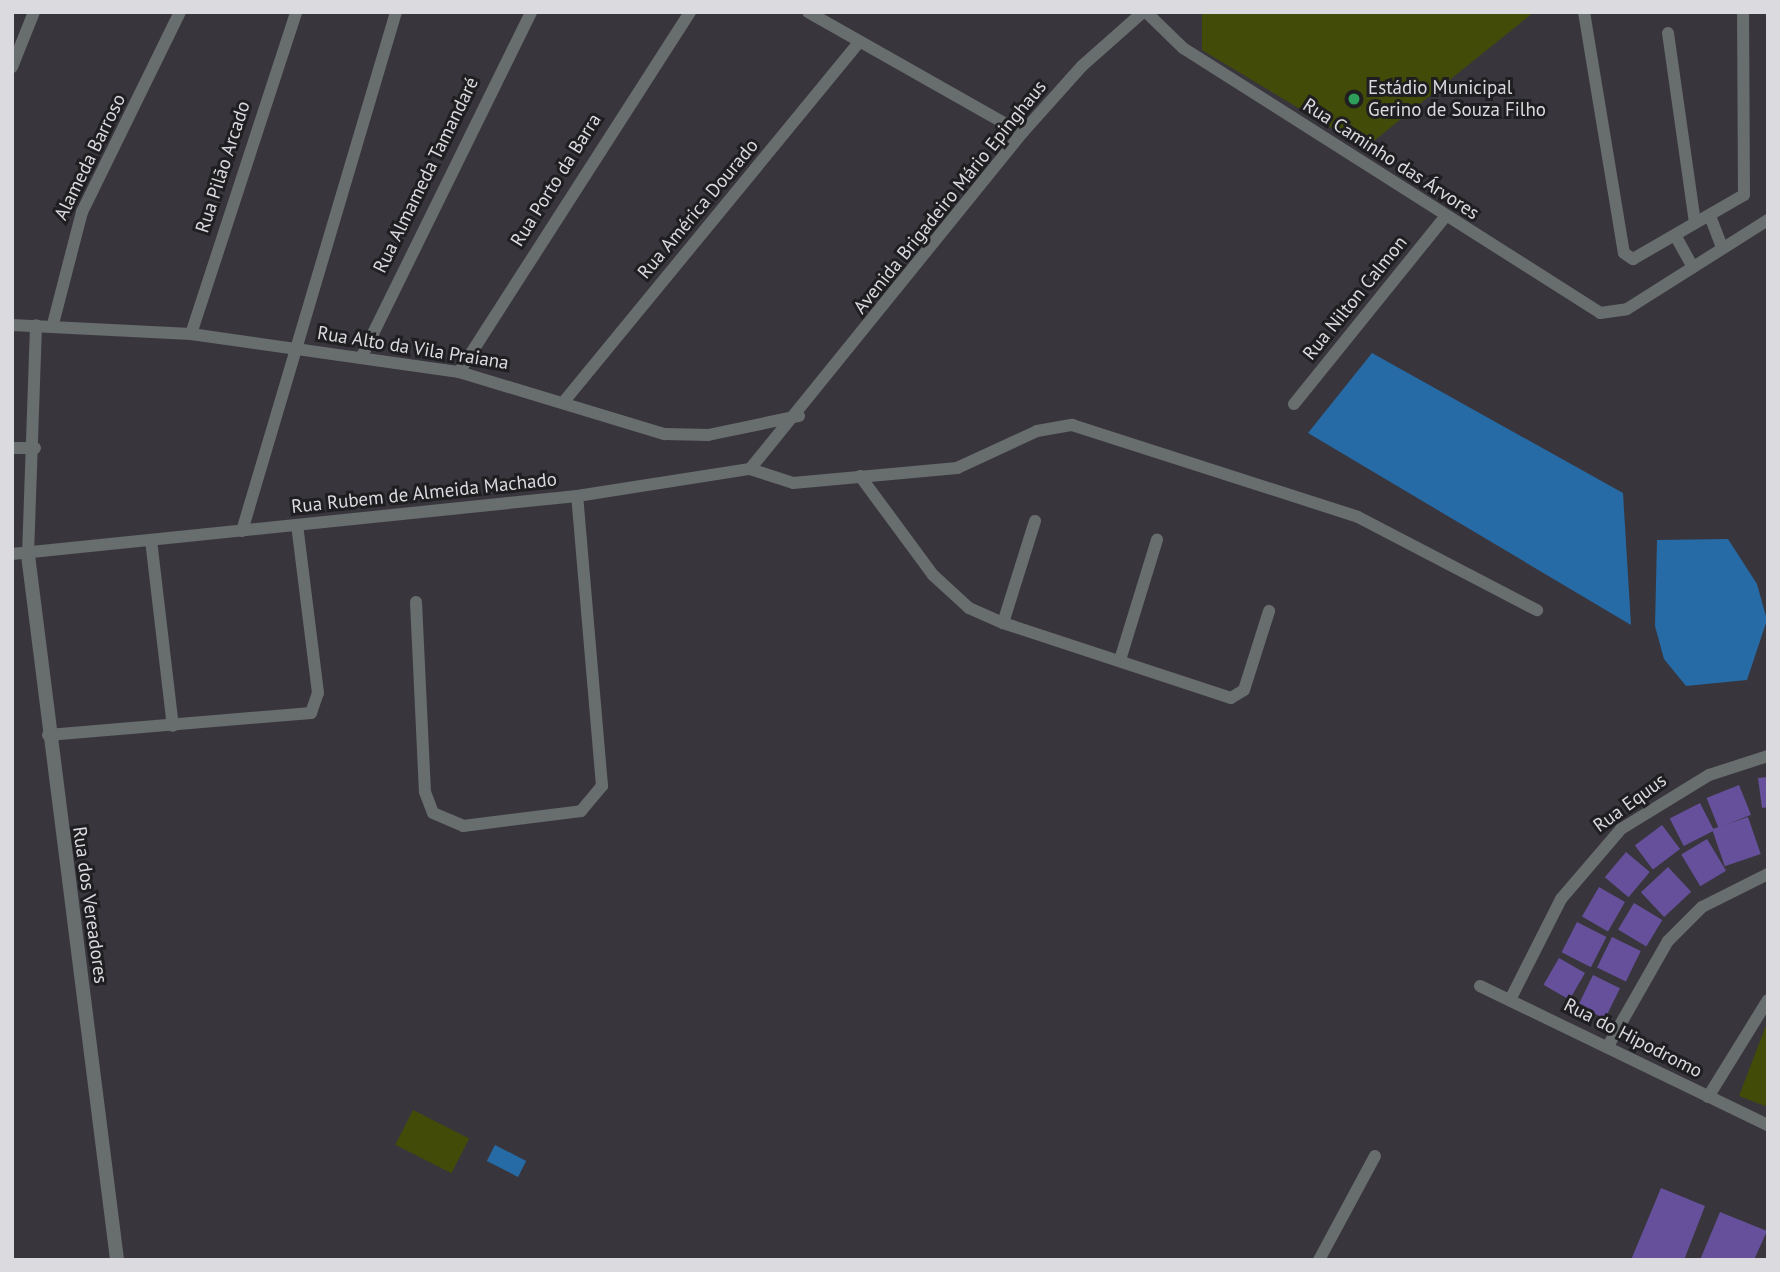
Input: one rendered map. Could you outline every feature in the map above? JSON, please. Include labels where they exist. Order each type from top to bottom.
[{"type":"street","points":[[12,67],[34,12]]},
{"type":"street","name":"Alameda Barroso","points":[[53,324],[82,212],[180,12]]},
{"type":"street","name":"Rua Pilão Arcado","points":[[191,334],[296,12]]},
{"type":"street","points":[[242,531],[293,349],[396,12]]},
{"type":"street","name":"Rua Almameda Tamandaré","points":[[361,358],[531,12]]},
{"type":"street","name":"Rua Porto da Barra","points":[[459,372],[690,12]]},
{"type":"street","points":[[808,12],[858,43],[1022,133]]},
{"type":"street","name":"Avenida Brigadeiro Mário Epinghaus","points":[[799,416],[1022,133],[1082,66],[1144,12]]},
{"type":"street","name":"Rua Caminho das Árvores","points":[[1144,12],[1183,48],[1590,310],[1627,309],[1693,267]]},
{"type":"street","points":[[1584,12],[1624,253],[1639,258],[1695,222],[1739,202],[1748,185],[1743,12]]},
{"type":"street","points":[[1668,33],[1695,222]]},
{"type":"street","name":"Rua América Dourado","points":[[566,399],[858,43]]},
{"type":"street","points":[[1710,216],[1722,248]]},
{"type":"street","name":"Rua Nilton Calmon","points":[[1294,404],[1445,217]]},
{"type":"street","points":[[1675,235],[1693,267],[1768,220]]},
{"type":"street","name":"Rua Alto da Vila Praiana","points":[[12,325],[53,324],[191,334],[459,372],[566,399],[624,423],[683,436],[799,416]]},
{"type":"street","points":[[12,554],[28,555],[35,448],[36,326]]},
{"type":"street","points":[[799,416],[750,470],[793,483],[957,468],[1037,431],[1072,425],[1359,517],[1537,610]]},
{"type":"street","points":[[12,448],[35,448]]},
{"type":"street","name":"Rua Rubem de Almeida Machado","points":[[28,555],[577,496],[750,470]]},
{"type":"street","points":[[860,476],[933,575],[969,608],[1003,623],[1237,697],[1269,611]]},
{"type":"street","points":[[416,602],[425,792],[433,813],[463,826],[582,811],[602,786],[577,496]]},
{"type":"street","points":[[1003,623],[1035,521]]},
{"type":"street","points":[[48,735],[300,718],[317,704],[297,526]]},
{"type":"street","points":[[151,540],[173,726]]},
{"type":"street","points":[[1120,660],[1157,540]]},
{"type":"street","name":"Rua dos Vereadores","points":[[28,555],[48,735],[117,1260]]},
{"type":"street","name":"Rua Equus","points":[[1511,998],[1561,899],[1621,829],[1709,775],[1768,756]]},
{"type":"street","points":[[1608,1046],[1668,941],[1702,907],[1768,874]]},
{"type":"street","name":"Rua do Hipodromo","points":[[1480,986],[1511,998],[1768,1125]]},
{"type":"street","points":[[1708,1097],[1768,1000]]},
{"type":"street","points":[[1318,1260],[1375,1156]]},
{"type":"green space","name":"Estádio Municipal Gerino de Souza Filho","points":[[1202,12],[1534,12],[1365,148],[1202,50]]},
{"type":"green space","points":[[1768,1020],[1768,1107],[1739,1096]]},
{"type":"green space","points":[[413,1110],[469,1139],[451,1173],[395,1145]]},
{"type":"water","points":[[1372,353],[1623,493],[1631,625],[1308,433]]},
{"type":"water","points":[[1728,539],[1757,584],[1767,620],[1747,680],[1686,686],[1664,659],[1655,626],[1657,540]]},
{"type":"water","points":[[495,1145],[526,1161],[518,1177],[487,1161]]},
{"type":"building","points":[[1768,777],[1768,807],[1762,808],[1758,778]]},
{"type":"building","points":[[1739,785],[1751,815],[1719,828],[1707,798]]},
{"type":"building","points":[[1700,803],[1714,831],[1684,846],[1670,818]]},
{"type":"building","points":[[1748,817],[1761,854],[1725,866],[1712,829]]},
{"type":"building","points":[[1662,825],[1680,849],[1653,869],[1635,845]]},
{"type":"building","points":[[1707,839],[1726,871],[1700,886],[1681,854]]},
{"type":"building","points":[[1626,852],[1650,872],[1629,897],[1605,877]]},
{"type":"building","points":[[1668,867],[1691,892],[1664,917],[1641,892]]},
{"type":"building","points":[[1599,887],[1625,902],[1608,931],[1582,916]]},
{"type":"building","points":[[1634,903],[1662,920],[1646,947],[1618,930]]},
{"type":"building","points":[[1577,922],[1606,937],[1591,967],[1562,952]]},
{"type":"building","points":[[1612,937],[1641,951],[1626,982],[1597,968]]},
{"type":"building","points":[[1559,958],[1585,973],[1569,1000],[1544,985]]},
{"type":"building","points":[[1593,975],[1620,988],[1605,1019],[1578,1006]]},
{"type":"building","points":[[1661,1188],[1705,1206],[1684,1260],[1631,1260]]},
{"type":"building","points":[[1720,1212],[1767,1231],[1754,1260],[1700,1260]]},
{"type":"place","name":"Estádio Municipal Gerino de Souza Filho","points":[[1354,99]]}]
